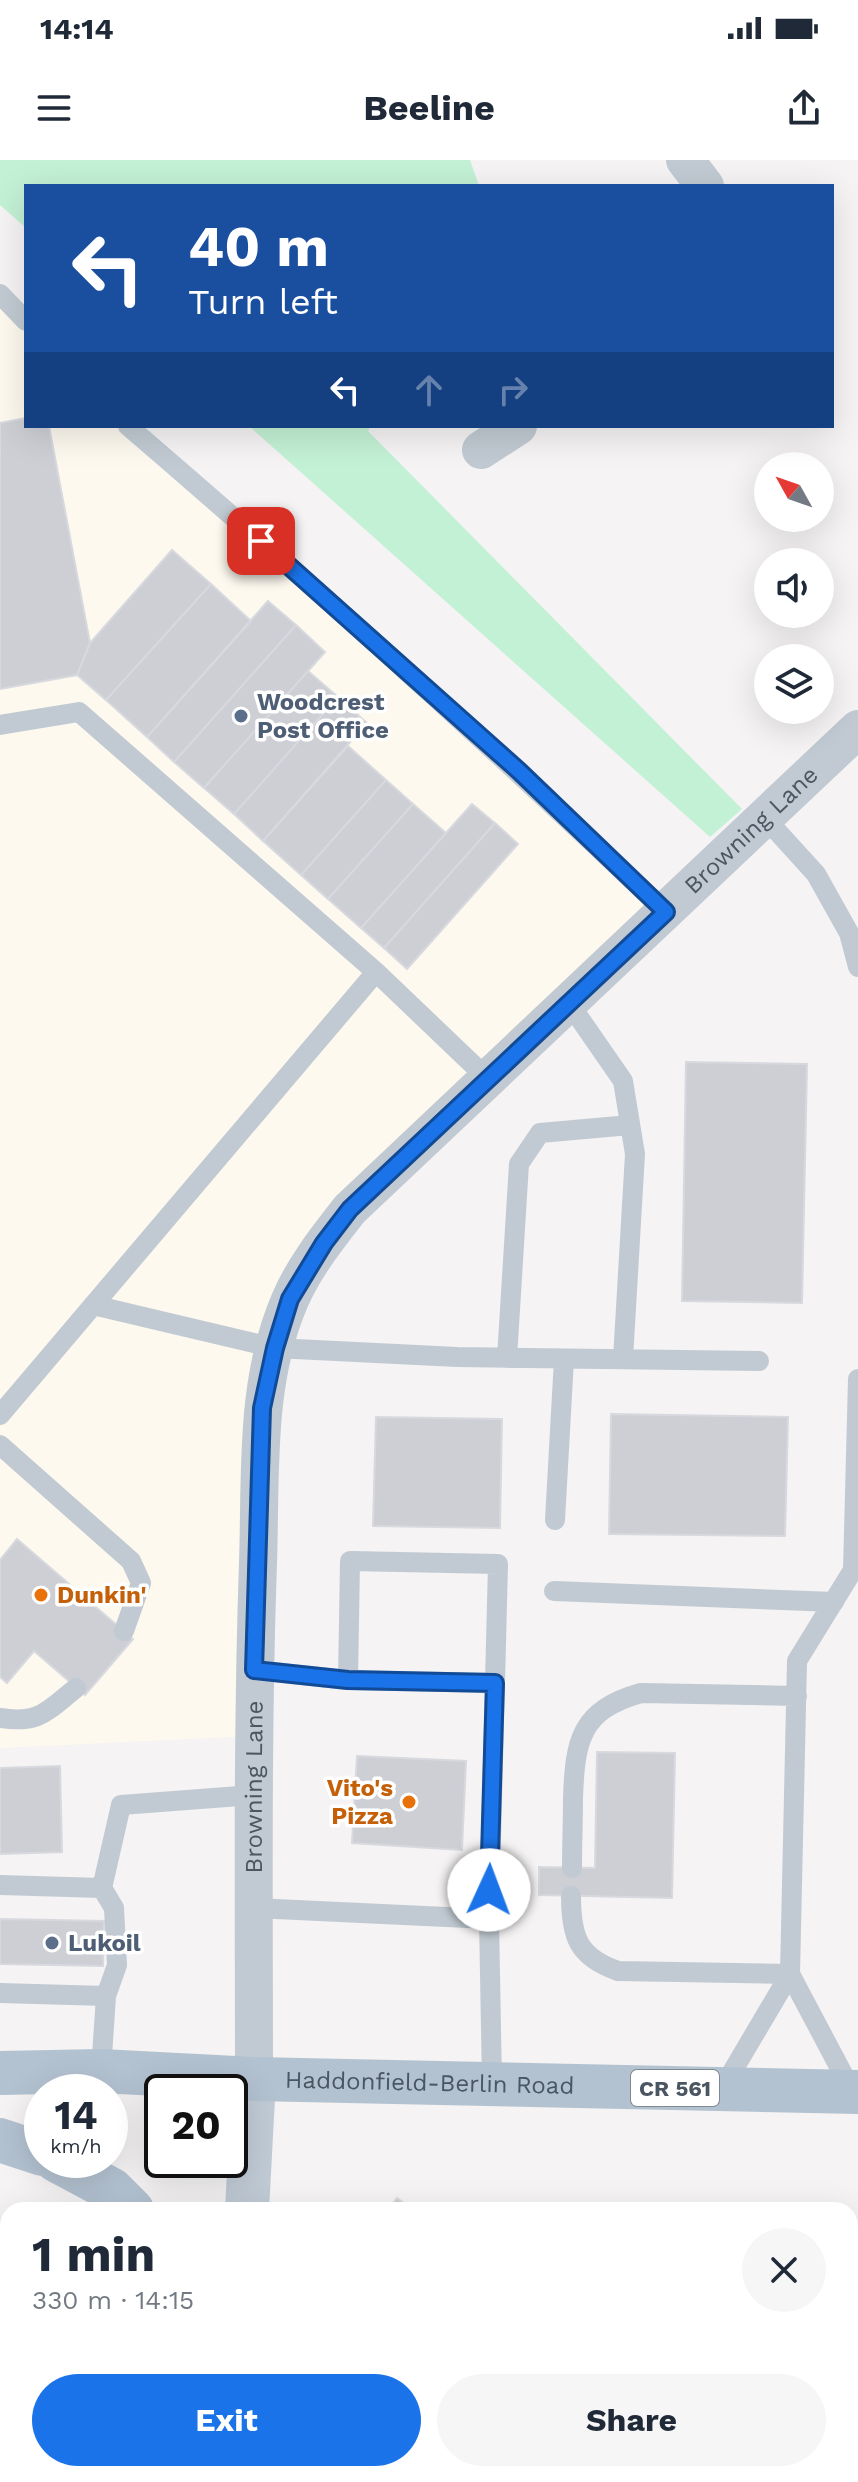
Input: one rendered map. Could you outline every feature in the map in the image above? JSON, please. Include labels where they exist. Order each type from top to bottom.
[{"type":"main road","name":"Haddonfield-Berlin Road","points":[[0,2073],[101,2071],[254,2079],[855,2092]]},
{"type":"main road","points":[[247,2202],[254,2079]]},
{"type":"main road","points":[[0,2140],[24,2148]]},
{"type":"main road","points":[[90,2178],[112,2190],[124,2202]]},
{"type":"street","points":[[685,160],[703,184]]},
{"type":"street","points":[[481,450],[515,428]]},
{"type":"street","name":"Browning Lane","points":[[254,2079],[254,1670],[262,1408],[290,1299],[341,1220],[858,729]]},
{"type":"lane","points":[[0,294],[24,319]]},
{"type":"lane","points":[[130,428],[362,629],[519,771],[666,912]]},
{"type":"lane","points":[[0,725],[79,712],[376,972],[488,1079]]},
{"type":"lane","points":[[765,818],[816,874],[849,933],[858,967]]},
{"type":"lane","points":[[0,1415],[376,972]]},
{"type":"lane","points":[[569,1003],[623,1081],[635,1154],[623,1359]]},
{"type":"lane","points":[[507,1358],[519,1164],[540,1133],[630,1125]]},
{"type":"lane","points":[[93,1305],[275,1348],[507,1358],[759,1361]]},
{"type":"lane","points":[[555,1520],[564,1359]]},
{"type":"lane","points":[[722,2089],[790,1974],[797,1661],[853,1570],[858,1379]]},
{"type":"lane","points":[[0,1445],[131,1561],[141,1583],[124,1631]]},
{"type":"lane","points":[[348,1680],[350,1561],[498,1564],[489,1919],[492,2083]]},
{"type":"lane","points":[[554,1591],[834,1602]]},
{"type":"lane","points":[[254,1670],[348,1680],[495,1683]]},
{"type":"lane","points":[[0,1718],[18,1721],[38,1718],[76,1688]]},
{"type":"lane","points":[[572,1868],[574,1756],[582,1733],[598,1714],[617,1700],[641,1693],[797,1696]]},
{"type":"lane","points":[[101,2071],[106,1996],[117,1965],[114,1908],[102,1888],[121,1805],[253,1795]]},
{"type":"lane","points":[[0,1885],[102,1888]]},
{"type":"lane","points":[[571,1896],[571,1921],[576,1939],[586,1954],[601,1965],[618,1971],[790,1974]]},
{"type":"lane","points":[[254,1908],[489,1919]]},
{"type":"lane","points":[[790,1974],[855,2092]]},
{"type":"lane","points":[[0,1993],[106,1996]]},
{"type":"shaded area","points":[[0,294],[24,319],[24,428],[130,428],[666,912],[488,1079],[290,1299],[253,1736],[0,1748]]},
{"type":"green space","points":[[0,160],[470,160],[478,184],[24,184],[24,226],[0,205]]},
{"type":"green space","points":[[251,428],[370,428],[368,431],[742,809],[710,837]]},
{"type":"building","points":[[24,418],[24,428],[49,428],[90,643],[77,675],[0,689],[0,423]]},
{"type":"building","points":[[172,550],[211,584],[106,700],[77,675],[90,643]]},
{"type":"building","points":[[211,584],[251,621],[147,737],[106,700]]},
{"type":"building","points":[[268,601],[296,625],[174,762],[147,737]]},
{"type":"building","name":"Woodcrest Post Office","points":[[296,625],[325,652],[204,788],[174,762]]},
{"type":"building","points":[[308,671],[338,697],[234,814],[204,788]]},
{"type":"building","points":[[338,697],[367,723],[263,841],[234,814]]},
{"type":"building","points":[[348,746],[386,780],[301,875],[263,841]]},
{"type":"building","points":[[386,780],[413,804],[328,899],[301,875]]},
{"type":"building","points":[[413,804],[446,833],[361,928],[328,899]]},
{"type":"building","points":[[472,804],[495,823],[384,948],[361,928]]},
{"type":"building","points":[[495,823],[518,844],[407,969],[384,948]]},
{"type":"building","points":[[686,1062],[807,1064],[802,1303],[682,1301]]},
{"type":"building","points":[[611,1414],[788,1417],[785,1536],[609,1534]]},
{"type":"building","points":[[376,1417],[502,1419],[500,1528],[373,1526]]},
{"type":"building","name":"Dunkin'","points":[[17,1539],[133,1639],[85,1695],[34,1651],[7,1683],[0,1677],[0,1560]]},
{"type":"building","points":[[597,1752],[675,1753],[672,1898],[539,1895],[539,1867],[595,1868]]},
{"type":"building","name":"Vito's Pizza","points":[[357,1756],[466,1761],[462,1850],[352,1843]]},
{"type":"building","points":[[60,1766],[62,1852],[0,1854],[0,1768]]},
{"type":"building","name":"Lukoil","points":[[0,1919],[104,1921],[103,1966],[0,1964]]},
{"type":"place","name":"Woodcrest Post Office","points":[[241,716]]},
{"type":"place","name":"Dunkin'","points":[[41,1595]]},
{"type":"place","name":"Vito's Pizza","points":[[409,1802]]},
{"type":"place","name":"Lukoil","points":[[52,1943]]},
{"type":"route","points":[[261,541],[519,771],[666,912],[350,1209],[324,1243],[290,1299],[262,1408],[254,1670],[348,1680],[495,1683],[489,1890]]}]
